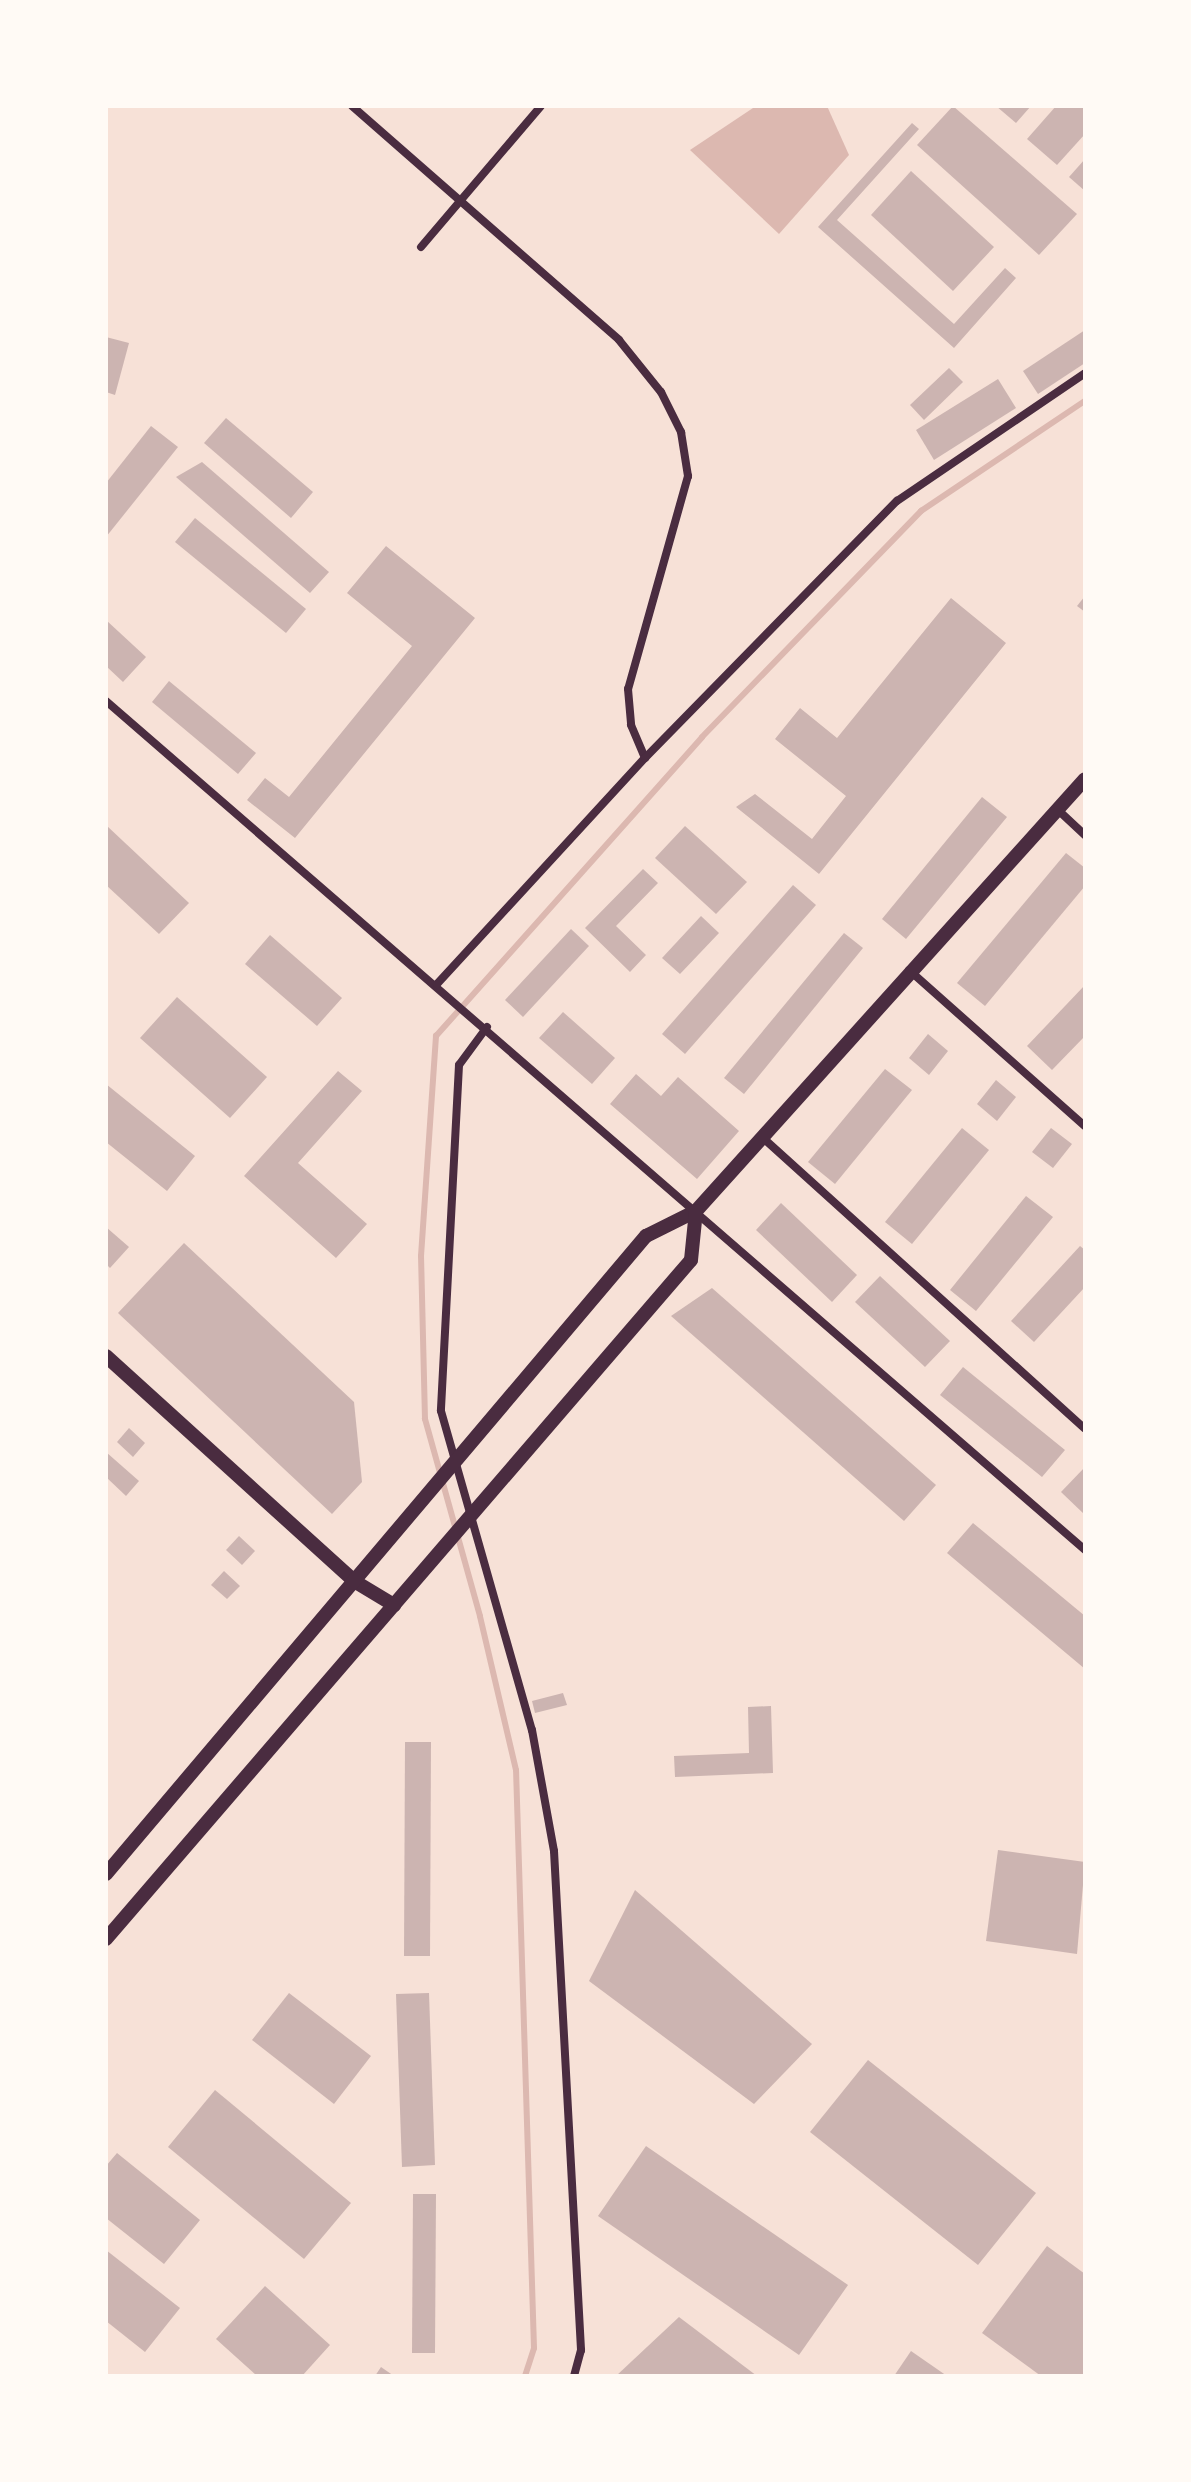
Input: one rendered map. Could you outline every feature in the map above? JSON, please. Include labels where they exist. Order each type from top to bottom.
[{"type":"street","points":[[352,106],[619,340],[661,392],[681,432],[688,476],[628,689],[631,725],[645,758]]},
{"type":"street","points":[[421,247],[541,106]]},
{"type":"street","points":[[437,984],[645,758],[897,501],[1085,373]]},
{"type":"street","points":[[106,701],[484,1024],[1085,1550]]},
{"type":"street","points":[[106,1874],[646,1236],[696,1211],[909,970],[1085,779]]},
{"type":"street","points":[[1058,810],[1085,835]]},
{"type":"street","points":[[909,970],[1085,1126]]},
{"type":"street","points":[[484,1024],[459,1065],[441,1411],[452,1465],[532,1730],[554,1851],[581,2350],[574,2376]]},
{"type":"street","points":[[762,1136],[1085,1429]]},
{"type":"street","points":[[106,1939],[691,1260],[696,1211]]},
{"type":"street","points":[[106,1356],[354,1581],[394,1605]]},
{"type":"shaded area","points":[[756,106],[827,106],[849,155],[779,234],[690,150]]},
{"type":"building","points":[[953,106],[1077,214],[1039,255],[917,145]]},
{"type":"building","points":[[996,106],[1031,106],[1016,123]]},
{"type":"building","points":[[1056,106],[1085,106],[1085,134],[1057,165],[1027,139]]},
{"type":"building","points":[[912,123],[919,129],[837,220],[954,324],[1005,268],[1016,278],[954,348],[818,227]]},
{"type":"building","points":[[1085,159],[1085,191],[1069,177]]},
{"type":"building","points":[[911,171],[994,247],[953,291],[871,215]]},
{"type":"building","points":[[1085,330],[1085,363],[1038,394],[1023,371]]},
{"type":"building","points":[[106,337],[129,343],[115,395],[106,392]]},
{"type":"building","points":[[949,368],[963,382],[924,420],[910,405]]},
{"type":"building","points":[[998,379],[1016,408],[934,460],[916,430]]},
{"type":"building","points":[[226,418],[313,492],[291,518],[204,443]]},
{"type":"building","points":[[151,426],[178,447],[106,537],[106,483]]},
{"type":"building","points":[[202,462],[329,572],[310,593],[176,477]]},
{"type":"building","points":[[195,518],[306,609],[286,633],[175,542]]},
{"type":"building","points":[[386,546],[475,618],[295,838],[247,800],[265,778],[289,797],[412,646],[347,593]]},
{"type":"building","points":[[1085,596],[1085,612],[1077,606]]},
{"type":"building","points":[[951,598],[1006,643],[819,874],[736,807],[755,794],[812,839],[846,796],[775,739],[800,708],[837,738]]},
{"type":"building","points":[[106,620],[146,657],[123,682],[106,666]]},
{"type":"building","points":[[169,681],[256,753],[238,774],[152,702]]},
{"type":"building","points":[[982,797],[1007,817],[906,939],[882,919]]},
{"type":"building","points":[[106,825],[189,903],[159,934],[106,885]]},
{"type":"building","points":[[685,826],[747,882],[716,914],[655,858]]},
{"type":"building","points":[[1066,853],[1085,868],[1085,886],[985,1006],[957,983]]},
{"type":"building","points":[[643,869],[658,883],[616,926],[646,955],[630,972],[585,928]]},
{"type":"building","points":[[793,885],[816,905],[685,1054],[662,1034]]},
{"type":"building","points":[[701,916],[719,933],[680,974],[662,958]]},
{"type":"building","points":[[571,929],[589,946],[523,1017],[505,1000]]},
{"type":"building","points":[[844,933],[863,948],[744,1094],[724,1078]]},
{"type":"building","points":[[270,935],[342,998],[317,1026],[245,964]]},
{"type":"building","points":[[1085,985],[1085,1036],[1052,1070],[1027,1046]]},
{"type":"building","points":[[177,997],[267,1077],[230,1118],[140,1038]]},
{"type":"building","points":[[563,1012],[615,1058],[592,1084],[539,1038]]},
{"type":"building","points":[[928,1034],[948,1051],[929,1075],[909,1058]]},
{"type":"building","points":[[885,1069],[912,1090],[835,1184],[808,1162]]},
{"type":"building","points":[[338,1071],[362,1091],[298,1163],[367,1224],[336,1258],[244,1176]]},
{"type":"building","points":[[636,1074],[661,1096],[678,1077],[739,1131],[697,1179],[610,1104]]},
{"type":"building","points":[[996,1080],[1016,1097],[997,1121],[977,1104]]},
{"type":"building","points":[[106,1084],[195,1156],[167,1191],[106,1142]]},
{"type":"building","points":[[962,1128],[989,1150],[912,1244],[885,1222]]},
{"type":"building","points":[[1051,1128],[1072,1144],[1053,1168],[1032,1152]]},
{"type":"building","points":[[1026,1196],[1053,1217],[976,1311],[950,1290]]},
{"type":"building","points":[[781,1203],[857,1275],[832,1302],[756,1230]]},
{"type":"building","points":[[106,1227],[129,1247],[110,1268],[106,1264]]},
{"type":"building","points":[[184,1243],[354,1402],[362,1482],[332,1514],[118,1313]]},
{"type":"building","points":[[1080,1246],[1085,1250],[1085,1287],[1034,1342],[1011,1321]]},
{"type":"building","points":[[880,1276],[950,1341],[925,1367],[855,1302]]},
{"type":"building","points":[[712,1288],[936,1485],[904,1521],[671,1316]]},
{"type":"building","points":[[963,1367],[1065,1450],[1042,1477],[940,1395]]},
{"type":"building","points":[[129,1428],[145,1443],[133,1457],[117,1442]]},
{"type":"building","points":[[106,1452],[139,1481],[126,1496],[106,1477]]},
{"type":"building","points":[[1085,1467],[1085,1515],[1061,1492]]},
{"type":"building","points":[[973,1523],[1085,1616],[1085,1669],[947,1553]]},
{"type":"building","points":[[239,1536],[255,1551],[242,1565],[226,1550]]},
{"type":"building","points":[[224,1571],[240,1586],[227,1599],[211,1585]]},
{"type":"building","points":[[563,1693],[567,1705],[535,1713],[532,1701]]},
{"type":"building","points":[[771,1706],[773,1773],[675,1777],[674,1756],[749,1753],[748,1707]]},
{"type":"building","points":[[405,1742],[431,1742],[430,1956],[404,1956]]},
{"type":"building","points":[[998,1850],[1085,1862],[1077,1954],[986,1941]]},
{"type":"building","points":[[635,1890],[812,2044],[754,2104],[589,1981]]},
{"type":"building","points":[[289,1993],[371,2056],[334,2104],[252,2040]]},
{"type":"building","points":[[429,1993],[435,2165],[402,2167],[396,1994]]},
{"type":"building","points":[[868,2060],[1036,2193],[978,2265],[810,2132]]},
{"type":"building","points":[[215,2090],[351,2203],[304,2259],[168,2147]]},
{"type":"building","points":[[646,2146],[848,2285],[799,2355],[598,2216]]},
{"type":"building","points":[[117,2153],[200,2220],[164,2264],[106,2218],[106,2166]]},
{"type":"building","points":[[413,2194],[436,2194],[435,2353],[412,2353]]},
{"type":"building","points":[[1047,2246],[1085,2274],[1085,2376],[1041,2376],[982,2333]]},
{"type":"building","points":[[106,2250],[180,2308],[145,2352],[106,2321]]},
{"type":"building","points":[[265,2286],[330,2345],[302,2376],[257,2376],[216,2339]]},
{"type":"building","points":[[679,2317],[757,2376],[616,2376]]},
{"type":"building","points":[[911,2351],[947,2376],[894,2376]]},
{"type":"building","points":[[381,2367],[394,2376],[375,2376]]},
{"type":"waterway","points":[[525,2376],[534,2348],[516,1770],[480,1616],[425,1419],[421,1256],[436,1036],[702,737],[921,511],[1085,401]]}]
